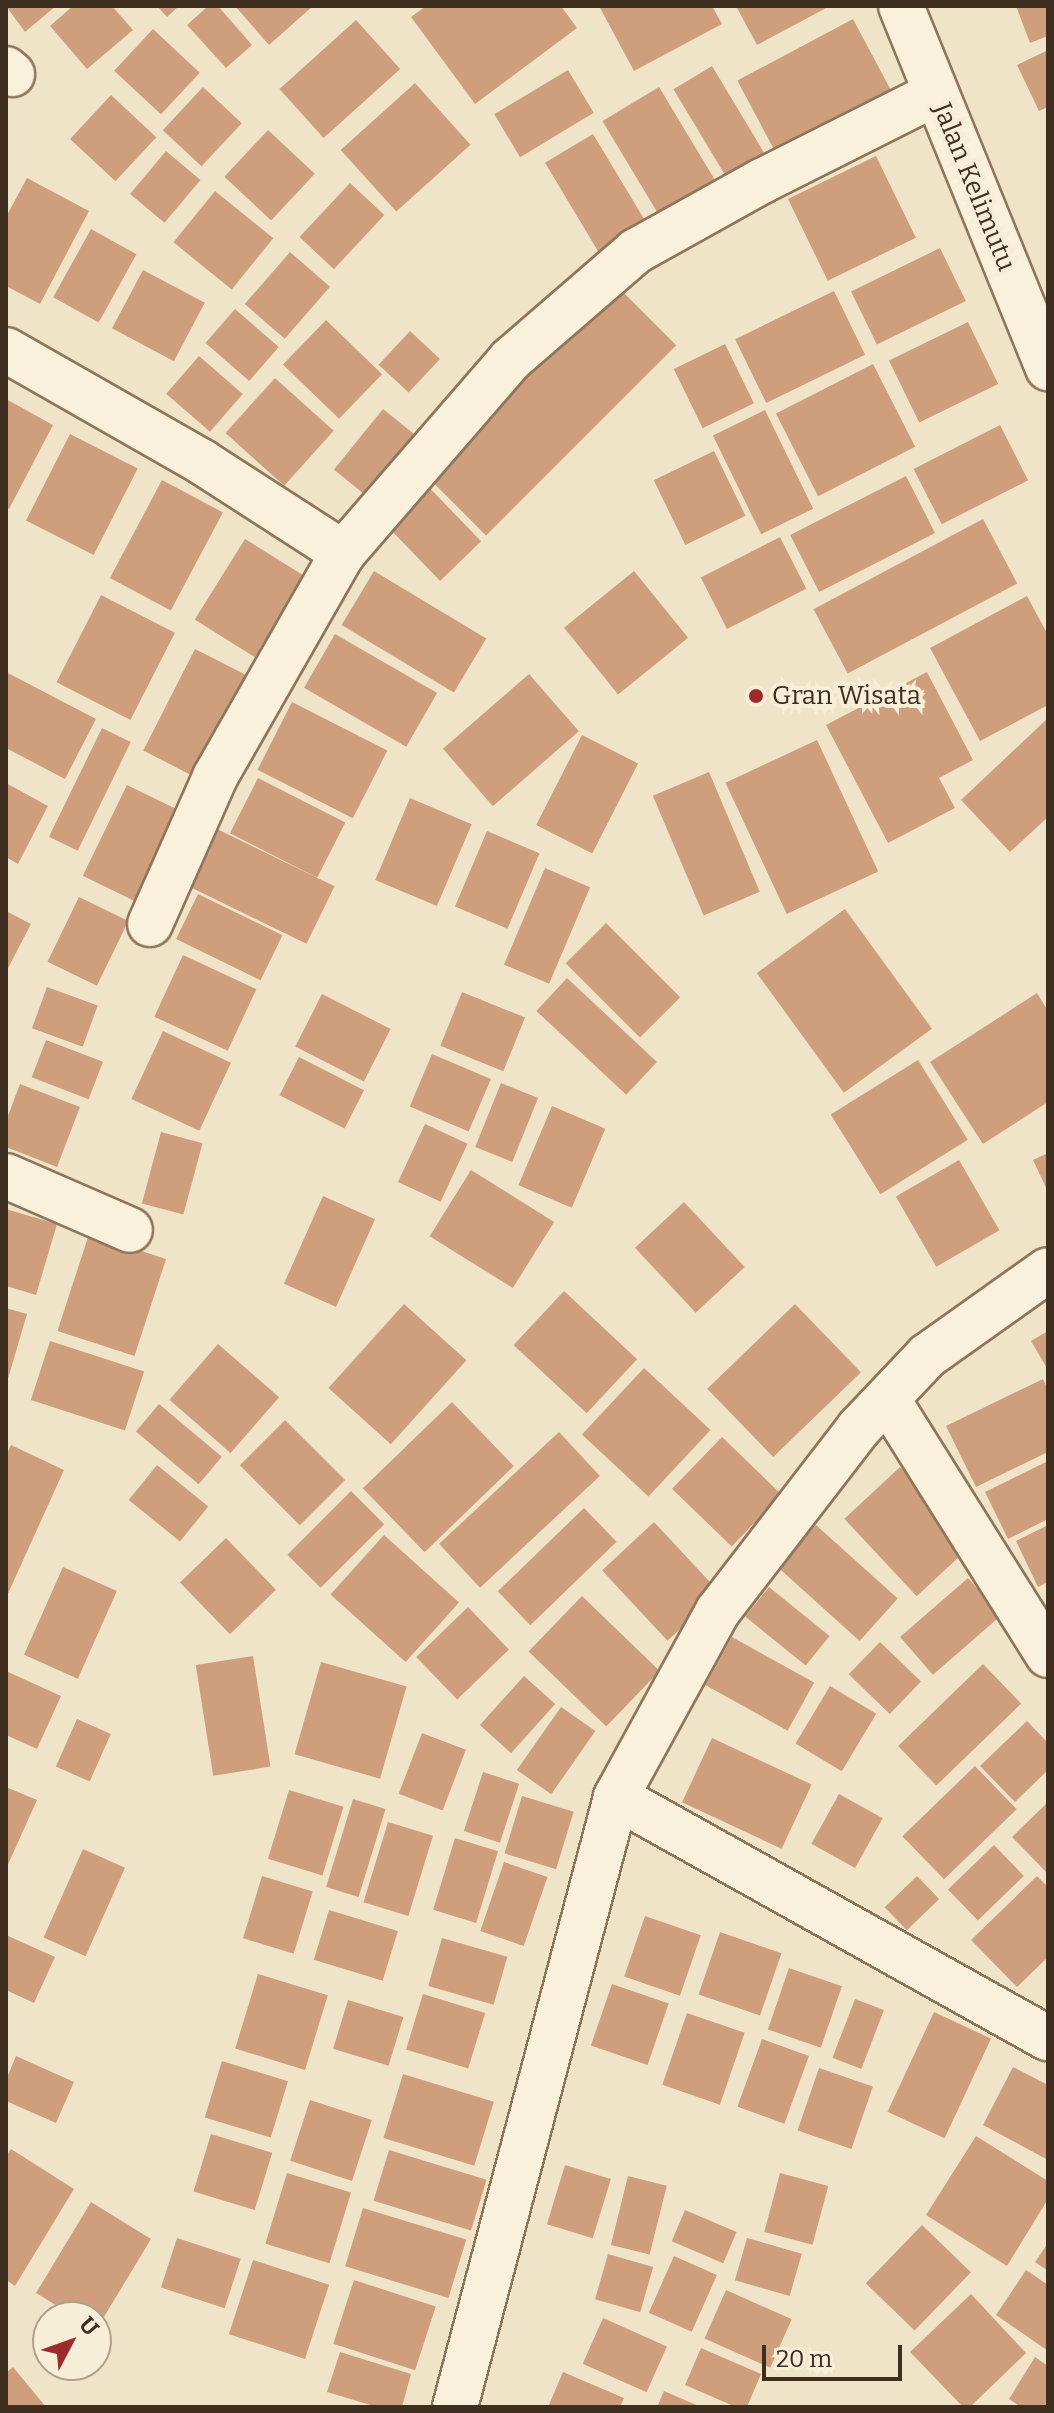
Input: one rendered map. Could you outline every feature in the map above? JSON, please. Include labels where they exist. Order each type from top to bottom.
[{"type":"street","name":"Jalan Kelimutu","points":[[901,6],[1048,368]]},
{"type":"street","points":[[150,924],[215,777],[343,553],[510,360],[636,251],[762,181],[935,94]]},
{"type":"street","points":[[6,350],[202,462],[343,553]]},
{"type":"street","points":[[6,1176],[130,1230]]},
{"type":"street","points":[[455,2407],[616,1797],[718,1611],[859,1428],[927,1356],[1048,1270]]},
{"type":"street","points":[[888,1400],[1048,1655]]},
{"type":"street","points":[[616,1797],[1048,2038]]},
{"type":"building","points":[[6,6],[56,6],[25,32]]},
{"type":"building","points":[[73,6],[112,6],[133,30],[87,69],[50,26]]},
{"type":"building","points":[[157,6],[179,6],[167,17]]},
{"type":"building","points":[[208,6],[218,6],[252,45],[226,68],[187,25]]},
{"type":"building","points":[[235,6],[313,6],[269,45]]},
{"type":"building","points":[[426,6],[561,6],[577,28],[475,104],[411,17]]},
{"type":"building","points":[[599,6],[712,6],[722,24],[634,71]]},
{"type":"building","points":[[736,6],[830,6],[757,45]]},
{"type":"building","points":[[1016,6],[1048,6],[1048,36],[1030,43]]},
{"type":"building","points":[[853,19],[895,98],[779,159],[737,81]]},
{"type":"building","points":[[356,20],[400,69],[324,138],[279,89]]},
{"type":"building","points":[[153,29],[200,73],[161,114],[114,71]]},
{"type":"building","points":[[1048,50],[1048,107],[1039,111],[1017,65]]},
{"type":"building","points":[[712,66],[769,161],[731,184],[673,89]]},
{"type":"building","points":[[568,70],[594,113],[520,157],[494,114]]},
{"type":"building","points":[[415,83],[471,145],[396,212],[341,150]]},
{"type":"building","points":[[203,87],[242,123],[202,166],[163,130]]},
{"type":"building","points":[[659,87],[719,187],[663,221],[602,121]]},
{"type":"building","points":[[111,95],[156,137],[115,181],[70,139]]},
{"type":"building","points":[[268,130],[315,174],[271,220],[224,177]]},
{"type":"building","points":[[593,134],[649,227],[601,255],[545,163]]},
{"type":"building","points":[[166,151],[200,180],[164,223],[130,194]]},
{"type":"building","points":[[876,156],[916,238],[828,281],[788,199]]},
{"type":"building","points":[[27,178],[89,211],[40,304],[6,286],[6,217]]},
{"type":"building","points":[[350,183],[384,215],[334,269],[300,237]]},
{"type":"building","points":[[215,191],[273,238],[232,289],[173,242]]},
{"type":"building","points":[[91,229],[136,254],[99,322],[53,297]]},
{"type":"building","points":[[940,248],[966,301],[877,344],[851,291]]},
{"type":"building","points":[[290,252],[330,287],[285,339],[245,304]]},
{"type":"building","points":[[143,270],[205,303],[174,361],[112,328]]},
{"type":"building","points":[[614,283],[676,345],[486,535],[424,473]]},
{"type":"building","points":[[834,291],[865,355],[766,403],[735,339]]},
{"type":"building","points":[[235,309],[279,347],[249,381],[205,343]]},
{"type":"building","points":[[326,320],[382,374],[339,419],[283,365]]},
{"type":"building","points":[[968,322],[998,384],[919,423],[889,361]]},
{"type":"building","points":[[410,331],[440,359],[409,393],[379,365]]},
{"type":"building","points":[[725,344],[754,403],[703,428],[674,369]]},
{"type":"building","points":[[199,356],[243,394],[210,432],[166,394]]},
{"type":"building","points":[[873,364],[915,447],[818,496],[776,413]]},
{"type":"building","points":[[275,378],[334,431],[284,486],[225,433]]},
{"type":"building","points":[[6,399],[53,425],[9,509],[6,507]]},
{"type":"building","points":[[383,409],[427,445],[378,505],[334,470]]},
{"type":"building","points":[[765,410],[813,509],[761,534],[713,435]]},
{"type":"building","points":[[1000,425],[1028,480],[942,524],[914,469]]},
{"type":"building","points":[[70,434],[138,469],[94,555],[26,520]]},
{"type":"building","points":[[714,451],[746,516],[685,545],[654,480]]},
{"type":"building","points":[[906,476],[935,533],[819,592],[790,535]]},
{"type":"building","points":[[420,478],[481,541],[440,581],[379,518]]},
{"type":"building","points":[[162,480],[223,512],[171,610],[110,578]]},
{"type":"building","points":[[983,519],[1017,583],[848,674],[813,609]]},
{"type":"building","points":[[780,537],[806,589],[727,629],[701,577]]},
{"type":"building","points":[[245,539],[305,577],[255,657],[195,620]]},
{"type":"building","points":[[374,571],[486,638],[454,692],[342,625]]},
{"type":"building","points":[[634,571],[688,638],[618,694],[564,628]]},
{"type":"building","points":[[101,595],[175,633],[130,720],[57,682]]},
{"type":"building","points":[[1027,596],[1048,635],[1048,705],[980,741],[930,648]]},
{"type":"building","points":[[335,634],[437,693],[406,747],[304,688]]},
{"type":"building","points":[[195,649],[252,678],[200,780],[143,751]]},
{"type":"building","points":[[6,672],[96,719],[65,779],[6,748]]},
{"type":"building","points":[[927,672],[973,760],[939,778],[955,808],[888,843],[826,725]]},
{"type":"building","points":[[529,674],[579,731],[493,806],[443,749]]},
{"type":"building","points":[[292,702],[387,751],[353,818],[257,770]]},
{"type":"building","points":[[1048,718],[1048,817],[1010,852],[961,800]]},
{"type":"building","points":[[102,728],[131,742],[78,851],[49,837]]},
{"type":"building","points":[[582,735],[638,764],[592,854],[536,825]]},
{"type":"building","points":[[817,740],[878,871],[787,914],[725,783]]},
{"type":"building","points":[[709,772],[760,892],[704,916],[653,796]]},
{"type":"building","points":[[258,778],[345,822],[317,878],[230,833]]},
{"type":"building","points":[[6,783],[48,806],[18,864],[6,857]]},
{"type":"building","points":[[127,785],[185,813],[140,904],[83,876]]},
{"type":"building","points":[[410,798],[472,824],[437,906],[375,880]]},
{"type":"building","points":[[215,828],[335,886],[306,944],[187,886]]},
{"type":"building","points":[[487,831],[539,853],[507,929],[455,906]]},
{"type":"building","points":[[545,868],[590,887],[549,984],[504,965]]},
{"type":"building","points":[[198,894],[282,935],[261,980],[176,939]]},
{"type":"building","points":[[79,897],[128,921],[97,986],[47,962]]},
{"type":"building","points":[[845,909],[932,1029],[844,1093],[757,973]]},
{"type":"building","points":[[6,911],[31,924],[6,972]]},
{"type":"building","points":[[606,923],[680,997],[640,1038],[566,963]]},
{"type":"building","points":[[183,955],[256,989],[228,1051],[154,1017]]},
{"type":"building","points":[[567,978],[657,1062],[626,1095],[536,1011]]},
{"type":"building","points":[[47,987],[98,1005],[83,1047],[32,1028]]},
{"type":"building","points":[[462,992],[525,1017],[503,1071],[440,1046]]},
{"type":"building","points":[[1037,993],[1048,1011],[1048,1102],[983,1144],[930,1062]]},
{"type":"building","points":[[322,994],[391,1029],[364,1082],[295,1047]]},
{"type":"building","points":[[163,1031],[231,1063],[199,1131],[131,1099]]},
{"type":"building","points":[[46,1040],[103,1062],[89,1099],[32,1077]]},
{"type":"building","points":[[432,1054],[491,1079],[469,1131],[410,1106]]},
{"type":"building","points":[[299,1057],[364,1090],[345,1128],[279,1095]]},
{"type":"building","points":[[918,1060],[968,1140],[880,1194],[831,1115]]},
{"type":"building","points":[[501,1083],[538,1098],[512,1162],[475,1147]]},
{"type":"building","points":[[20,1084],[80,1107],[57,1167],[6,1147],[6,1121]]},
{"type":"building","points":[[552,1106],[605,1129],[572,1208],[518,1185]]},
{"type":"building","points":[[425,1124],[468,1144],[441,1202],[398,1182]]},
{"type":"building","points":[[161,1132],[203,1143],[183,1215],[142,1203]]},
{"type":"building","points":[[1048,1153],[1048,1192],[1033,1160]]},
{"type":"building","points":[[959,1160],[1000,1230],[936,1267],[896,1196]]},
{"type":"building","points":[[471,1170],[554,1222],[513,1288],[430,1236]]},
{"type":"building","points":[[323,1196],[375,1219],[336,1307],[284,1284]]},
{"type":"building","points":[[684,1202],[745,1267],[696,1313],[635,1248]]},
{"type":"building","points":[[6,1209],[57,1224],[36,1295],[6,1286]]},
{"type":"building","points":[[89,1234],[166,1259],[135,1356],[57,1331]]},
{"type":"building","points":[[564,1291],[637,1359],[587,1413],[514,1345]]},
{"type":"building","points":[[404,1304],[466,1360],[391,1444],[328,1388]]},
{"type":"building","points":[[795,1304],[861,1372],[773,1457],[707,1389]]},
{"type":"building","points":[[6,1308],[27,1314],[7,1382],[6,1382]]},
{"type":"building","points":[[1048,1331],[1048,1370],[1031,1341]]},
{"type":"building","points":[[50,1341],[144,1372],[125,1431],[31,1400]]},
{"type":"building","points":[[218,1344],[279,1397],[231,1453],[169,1400]]},
{"type":"building","points":[[644,1368],[711,1430],[648,1497],[582,1435]]},
{"type":"building","points":[[1043,1379],[1048,1390],[1048,1452],[976,1487],[946,1426]]},
{"type":"building","points":[[452,1402],[514,1466],[425,1552],[363,1488]]},
{"type":"building","points":[[159,1404],[222,1457],[199,1484],[136,1432]]},
{"type":"building","points":[[285,1420],[345,1480],[300,1525],[240,1465]]},
{"type":"building","points":[[559,1432],[600,1476],[480,1588],[439,1544]]},
{"type":"building","points":[[722,1437],[782,1495],[732,1546],[672,1489]]},
{"type":"building","points":[[11,1445],[64,1470],[6,1598],[6,1456]]},
{"type":"building","points":[[1048,1461],[1048,1519],[1008,1539],[985,1492]]},
{"type":"building","points":[[157,1465],[208,1507],[180,1542],[129,1500]]},
{"type":"building","points":[[900,1467],[972,1545],[917,1596],[844,1519]]},
{"type":"building","points":[[351,1491],[384,1524],[321,1588],[287,1555]]},
{"type":"building","points":[[584,1508],[617,1542],[530,1625],[498,1591]]},
{"type":"building","points":[[654,1522],[719,1592],[668,1641],[602,1570]]},
{"type":"building","points":[[816,1525],[898,1599],[860,1641],[778,1567]]},
{"type":"building","points":[[1048,1525],[1048,1582],[1038,1587],[1016,1541]]},
{"type":"building","points":[[384,1535],[459,1603],[406,1662],[330,1594]]},
{"type":"building","points":[[226,1538],[276,1590],[230,1634],[180,1582]]},
{"type":"building","points":[[63,1567],[117,1591],[78,1679],[24,1655]]},
{"type":"building","points":[[968,1578],[1001,1616],[933,1675],[900,1637]]},
{"type":"building","points":[[769,1587],[830,1636],[806,1666],[745,1617]]},
{"type":"building","points":[[582,1596],[660,1671],[606,1726],[529,1651]]},
{"type":"building","points":[[468,1607],[509,1649],[457,1699],[416,1657]]},
{"type":"building","points":[[732,1637],[814,1683],[788,1731],[705,1685]]},
{"type":"building","points":[[880,1642],[921,1682],[890,1714],[849,1674]]},
{"type":"building","points":[[253,1656],[271,1767],[213,1776],[196,1665]]},
{"type":"building","points":[[321,1662],[407,1687],[380,1779],[295,1754]]},
{"type":"building","points":[[983,1664],[1021,1704],[936,1786],[898,1746]]},
{"type":"building","points":[[6,1671],[61,1696],[37,1749],[6,1735]]},
{"type":"building","points":[[524,1676],[555,1704],[511,1753],[480,1725]]},
{"type":"building","points":[[830,1686],[876,1714],[842,1771],[795,1743]]},
{"type":"building","points":[[561,1707],[595,1731],[551,1794],[517,1770]]},
{"type":"building","points":[[77,1719],[111,1734],[90,1782],[56,1767]]},
{"type":"building","points":[[1027,1721],[1048,1743],[1048,1770],[1015,1802],[980,1766]]},
{"type":"building","points":[[422,1733],[466,1750],[443,1811],[399,1794]]},
{"type":"building","points":[[712,1738],[812,1784],[782,1849],[682,1802]]},
{"type":"building","points":[[975,1766],[1017,1809],[944,1879],[902,1836]]},
{"type":"building","points":[[483,1772],[519,1784],[500,1843],[464,1831]]},
{"type":"building","points":[[6,1787],[37,1800],[6,1869]]},
{"type":"building","points":[[289,1790],[344,1807],[322,1876],[268,1859]]},
{"type":"building","points":[[839,1794],[883,1818],[855,1868],[811,1844]]},
{"type":"building","points":[[522,1796],[574,1812],[556,1869],[504,1853]]},
{"type":"building","points":[[353,1799],[386,1809],[359,1897],[326,1887]]},
{"type":"building","points":[[1048,1802],[1048,1874],[1012,1837]]},
{"type":"building","points":[[388,1822],[433,1836],[408,1916],[363,1902]]},
{"type":"building","points":[[455,1838],[498,1851],[476,1923],[433,1910]]},
{"type":"building","points":[[994,1845],[1024,1876],[978,1920],[948,1889]]},
{"type":"building","points":[[83,1849],[125,1868],[86,1956],[44,1938]]},
{"type":"building","points":[[504,1862],[547,1877],[524,1946],[480,1931]]},
{"type":"building","points":[[262,1876],[313,1891],[294,1954],[243,1938]]},
{"type":"building","points":[[917,1876],[939,1899],[907,1930],[885,1907]]},
{"type":"building","points":[[1037,1876],[1048,1887],[1048,1957],[1017,1987],[971,1940]]},
{"type":"building","points":[[329,1910],[398,1931],[383,1981],[314,1960]]},
{"type":"building","points":[[645,1916],[701,1935],[680,1996],[624,1977]]},
{"type":"building","points":[[720,1932],[781,1953],[760,2016],[699,1994]]},
{"type":"building","points":[[6,1935],[55,1957],[34,2003],[6,1990]]},
{"type":"building","points":[[442,1938],[507,1957],[494,2005],[428,1986]]},
{"type":"building","points":[[789,1968],[842,1986],[821,2048],[768,2029]]},
{"type":"building","points":[[258,1974],[328,1995],[305,2070],[235,2049]]},
{"type":"building","points":[[612,1984],[669,2004],[648,2065],[591,2045]]},
{"type":"building","points":[[423,1994],[485,2013],[468,2068],[406,2049]]},
{"type":"building","points":[[855,1999],[884,2010],[861,2069],[832,2058]]},
{"type":"building","points":[[348,2000],[403,2017],[389,2066],[333,2049]]},
{"type":"building","points":[[934,2012],[991,2039],[945,2138],[888,2112]]},
{"type":"building","points":[[687,2013],[745,2033],[720,2105],[662,2085]]},
{"type":"building","points":[[762,2039],[809,2056],[784,2124],[737,2107]]},
{"type":"building","points":[[16,2056],[74,2082],[56,2123],[6,2101],[6,2080]]},
{"type":"building","points":[[222,2061],[288,2081],[271,2138],[205,2117]]},
{"type":"building","points":[[1013,2067],[1048,2085],[1048,2160],[983,2125]]},
{"type":"building","points":[[819,2068],[873,2087],[851,2149],[798,2130]]},
{"type":"building","points":[[403,2074],[494,2102],[474,2166],[383,2138]]},
{"type":"building","points":[[310,2100],[372,2120],[352,2181],[290,2161]]},
{"type":"building","points":[[211,2134],[272,2153],[255,2210],[193,2191]]},
{"type":"building","points":[[976,2136],[1048,2181],[1048,2199],[1007,2266],[926,2215]]},
{"type":"building","points":[[11,2149],[74,2189],[15,2286],[6,2280],[6,2156]]},
{"type":"building","points":[[389,2150],[487,2180],[471,2231],[374,2201]]},
{"type":"building","points":[[565,2165],[611,2179],[593,2238],[547,2224]]},
{"type":"building","points":[[287,2173],[351,2193],[329,2263],[265,2244]]},
{"type":"building","points":[[780,2173],[828,2186],[813,2245],[764,2232]]},
{"type":"building","points":[[628,2176],[667,2186],[650,2255],[611,2245]]},
{"type":"building","points":[[91,2202],[151,2239],[112,2304],[112,2301],[49,2301],[36,2293]]},
{"type":"building","points":[[363,2208],[466,2240],[448,2298],[345,2266]]},
{"type":"building","points":[[685,2210],[737,2232],[723,2263],[672,2241]]},
{"type":"building","points":[[922,2225],[971,2272],[915,2331],[866,2283]]},
{"type":"building","points":[[177,2238],[241,2259],[225,2308],[161,2287]]},
{"type":"building","points":[[747,2238],[802,2254],[790,2296],[735,2280]]},
{"type":"building","points":[[1048,2243],[1048,2271],[1035,2262]]},
{"type":"building","points":[[608,2254],[653,2267],[640,2312],[595,2299]]},
{"type":"building","points":[[674,2256],[717,2275],[692,2332],[649,2313]]},
{"type":"building","points":[[253,2260],[329,2285],[305,2359],[229,2334]]},
{"type":"building","points":[[1026,2270],[1048,2285],[1048,2351],[996,2315]]},
{"type":"building","points":[[354,2280],[436,2307],[415,2370],[333,2344]]},
{"type":"building","points":[[726,2290],[792,2319],[770,2368],[704,2338]]},
{"type":"building","points":[[971,2294],[1026,2353],[970,2407],[963,2407],[910,2352]]},
{"type":"building","points":[[603,2318],[667,2346],[647,2392],[583,2364]]},
{"type":"building","points":[[701,2348],[761,2374],[747,2407],[736,2407],[685,2385]]},
{"type":"building","points":[[340,2352],[411,2374],[402,2407],[377,2407],[327,2392]]},
{"type":"building","points":[[1035,2357],[1048,2366],[1048,2407],[1021,2407],[1009,2399]]},
{"type":"building","points":[[13,2367],[46,2407],[6,2407],[6,2373]]},
{"type":"building","points":[[563,2372],[624,2398],[620,2407],[548,2407]]},
{"type":"building","points":[[664,2391],[701,2407],[657,2407]]},
{"type":"place","name":"Gran Wisata","points":[[756,696]]}]
